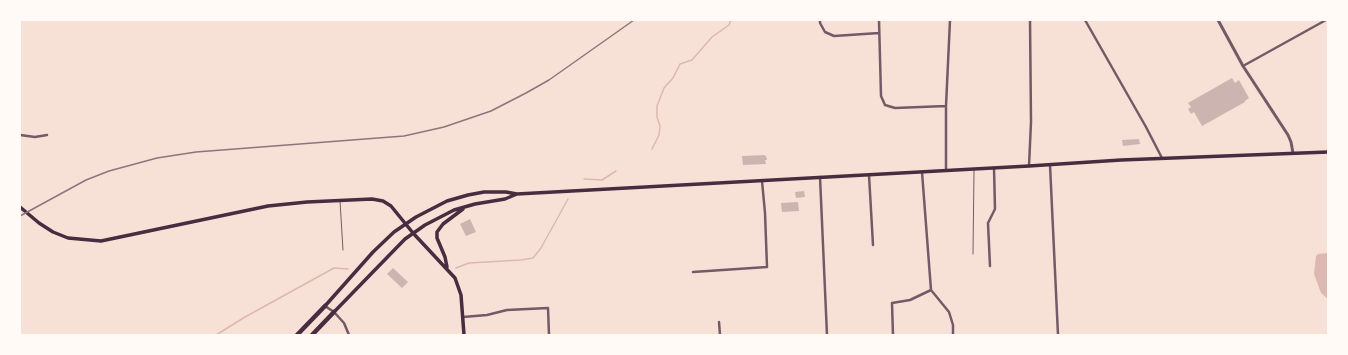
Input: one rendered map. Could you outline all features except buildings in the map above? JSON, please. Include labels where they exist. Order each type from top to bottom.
[{"type":"highway","points":[[297,335],[325,306]]},
{"type":"highway","points":[[312,335],[334,312]]},
{"type":"main road","points":[[325,306],[361,264],[394,232],[416,217],[447,201],[484,192],[506,192],[517,194],[1050,165],[1108,160],[1328,152]]},
{"type":"main road","points":[[334,312],[379,265],[413,233],[438,217],[464,208],[517,194]]},
{"type":"main road","points":[[20,207],[39,223],[68,238],[101,241],[268,206],[372,199],[383,201],[391,206],[413,233],[455,278],[460,290],[464,335]]},
{"type":"main road","points":[[447,268],[445,257],[437,238],[437,232],[443,224],[464,208]]},
{"type":"street","points":[[820,20],[825,32],[834,36],[879,33]]},
{"type":"street","points":[[879,20],[881,96],[885,104],[895,108],[946,106]]},
{"type":"street","points":[[946,170],[946,106],[950,20]]},
{"type":"street","points":[[1029,166],[1031,122],[1030,20]]},
{"type":"street","points":[[1085,20],[1162,158]]},
{"type":"street","points":[[1218,20],[1243,66],[1288,135],[1293,153]]},
{"type":"street","points":[[1243,66],[1326,20]]},
{"type":"street","points":[[20,135],[35,137],[47,135]]},
{"type":"street","points":[[1050,165],[1058,335]]},
{"type":"street","points":[[990,266],[988,223],[995,209],[994,168]]},
{"type":"street","points":[[922,172],[931,290],[949,312],[953,325],[953,335]]},
{"type":"street","points":[[869,175],[873,246]]},
{"type":"street","points":[[820,178],[827,335]]},
{"type":"street","points":[[693,272],[766,267],[765,213],[762,181]]},
{"type":"street","points":[[893,335],[892,303],[910,300],[931,290]]},
{"type":"street","points":[[325,306],[334,312],[344,323],[349,335]]},
{"type":"street","points":[[463,316],[488,315],[507,310],[548,308],[549,335]]},
{"type":"street","points":[[719,322],[720,335]]},
{"type":"lane","points":[[973,254],[972,226],[974,169]]},
{"type":"lane","points":[[340,201],[343,250]]},
{"type":"shaded area","points":[[1328,253],[1328,299],[1321,293],[1314,274],[1316,256],[1318,254]]},
{"type":"waterway","points":[[652,149],[659,135],[660,126],[657,117],[657,106],[664,88],[673,78],[680,64],[692,60],[712,37],[729,25],[731,20]]},
{"type":"waterway","points":[[584,179],[602,180],[616,171]]},
{"type":"waterway","points":[[456,268],[469,263],[533,258],[541,248],[568,199]]},
{"type":"waterway","points":[[216,335],[245,317],[334,268],[348,269]]},
{"type":"railway","points":[[20,216],[86,180],[109,171],[157,158],[196,152],[404,136],[444,127],[491,111],[526,93],[549,80],[634,20]]}]
